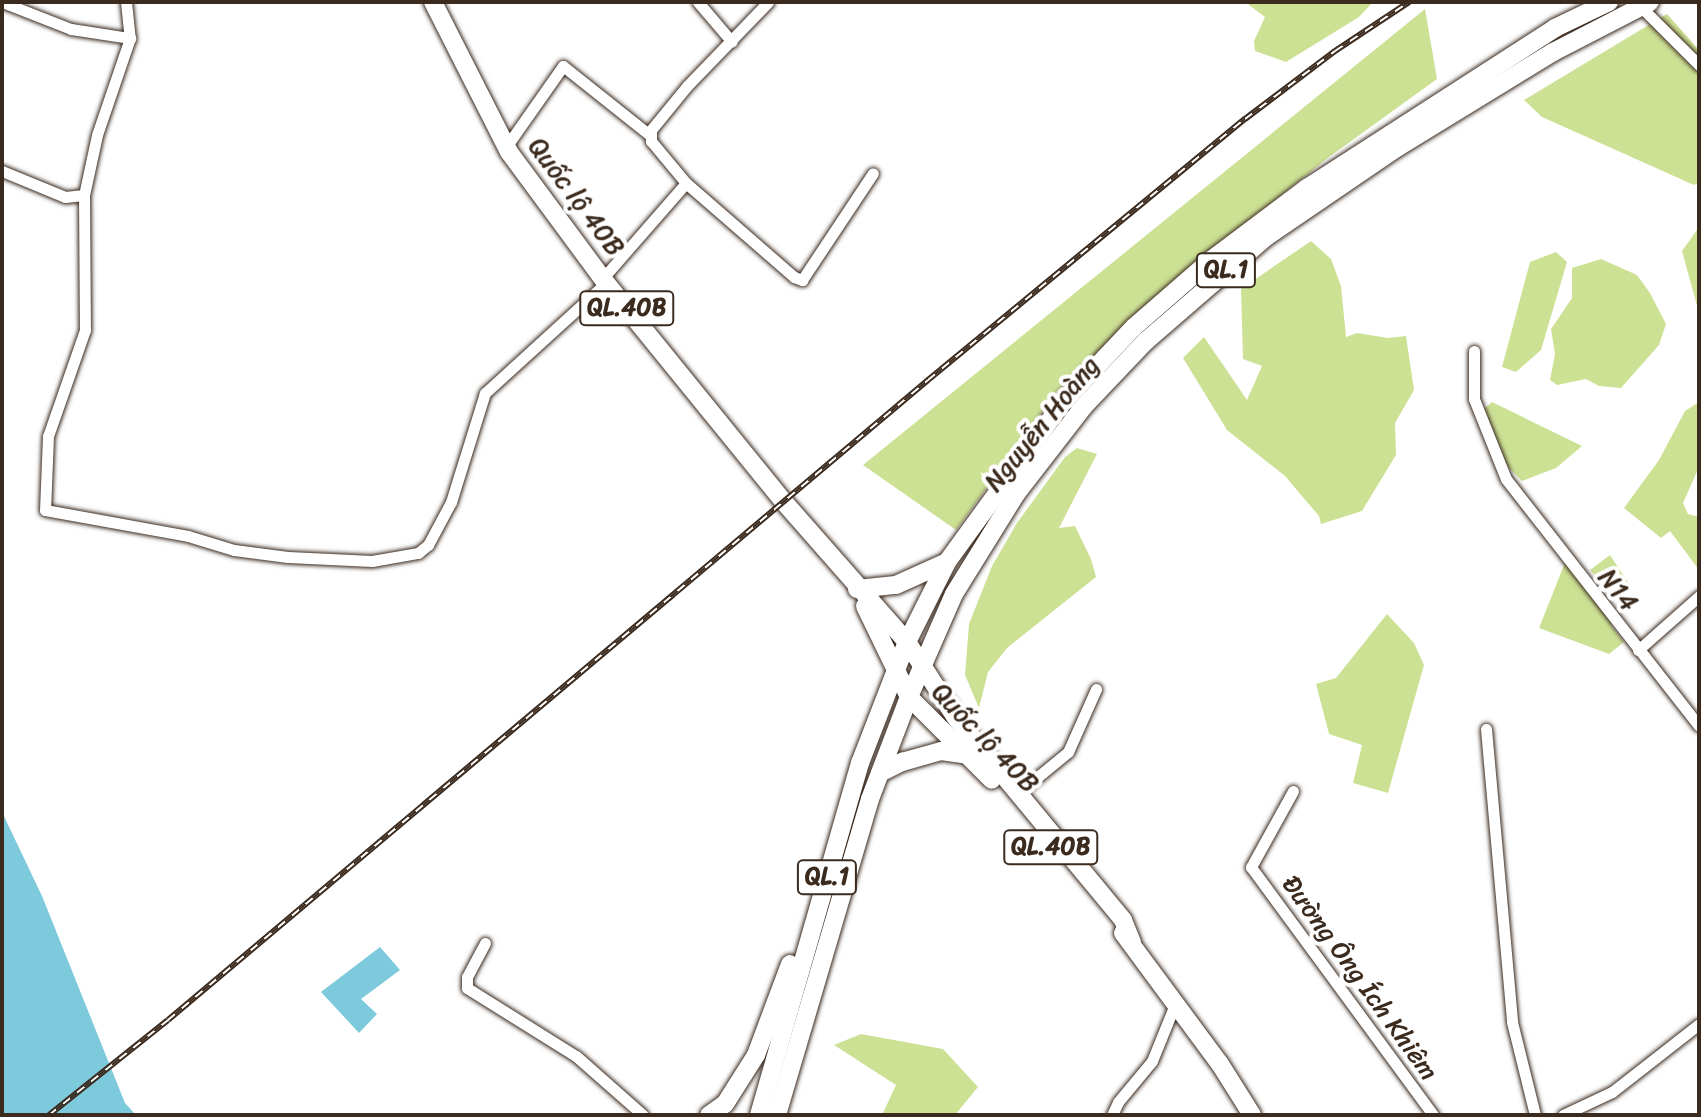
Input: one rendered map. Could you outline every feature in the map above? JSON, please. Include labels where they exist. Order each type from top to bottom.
[{"type":"highway","name":"Quốc lộ 40B","points":[[433,2],[506,147],[605,280],[857,589],[907,642],[956,718],[1092,880],[1123,920],[1132,942]]},
{"type":"highway","name":"Nguyễn Hoàng","points":[[759,1115],[860,763],[907,642],[947,562],[1064,401],[1134,327],[1211,260],[1307,188],[1555,28],[1609,2]]},
{"type":"highway","name":"Nguyễn Hoàng","points":[[777,1115],[880,773],[909,697],[954,594],[1016,494],[1084,406],[1191,300],[1266,237],[1398,147],[1553,52],[1646,5]]},
{"type":"highway","points":[[857,589],[896,585],[947,562]]},
{"type":"highway","name":"Quốc lộ 40B","points":[[857,589],[909,697],[1006,794],[1132,942],[1220,1064],[1252,1115]]},
{"type":"highway","points":[[880,773],[902,762],[941,751],[968,755]]},
{"type":"highway","points":[[709,1115],[725,1104],[756,1055],[808,912],[835,850]]},
{"type":"street","points":[[2,2],[71,29],[130,38]]},
{"type":"street","points":[[126,2],[130,38],[97,135],[84,195],[85,330],[48,436],[42,505],[51,512],[175,533],[240,551],[372,561],[408,556],[423,549],[451,502],[485,393],[605,280],[686,183]]},
{"type":"street","points":[[698,2],[732,42]]},
{"type":"street","points":[[651,136],[651,130],[687,86],[768,2]]},
{"type":"street","points":[[1646,5],[1699,65]]},
{"type":"street","points":[[506,147],[563,66],[651,136],[664,160],[686,183],[794,277],[802,280],[873,173]]},
{"type":"street","points":[[2,171],[65,197],[84,195]]},
{"type":"street","name":"N14","points":[[1474,351],[1474,399],[1506,479],[1699,726]]},
{"type":"street","points":[[1638,650],[1699,596]]},
{"type":"street","points":[[1018,793],[1068,752],[1096,689]]},
{"type":"street","points":[[1486,729],[1512,1022],[1535,1115]]},
{"type":"street","name":"Đường Ông Ích Khiêm","points":[[1293,791],[1251,867],[1433,1115]]},
{"type":"street","points":[[485,943],[467,977],[467,988],[576,1056],[643,1115]]},
{"type":"street","points":[[1112,1115],[1118,1102],[1152,1061],[1175,1004]]},
{"type":"street","points":[[1563,1115],[1612,1092],[1699,1024]]},
{"type":"green space","points":[[1245,2],[1373,2],[1359,17],[1286,62],[1255,51],[1254,41],[1265,17]]},
{"type":"green space","points":[[1425,9],[1437,79],[1329,157],[1172,282],[1045,408],[956,530],[863,465]]},
{"type":"green space","points":[[1667,14],[1699,50],[1699,182],[1694,185],[1542,117],[1524,100]]},
{"type":"green space","points":[[1699,227],[1699,313],[1682,251]]},
{"type":"green space","points":[[1311,241],[1331,259],[1341,286],[1346,337],[1357,333],[1388,338],[1406,336],[1414,390],[1395,423],[1396,455],[1362,511],[1321,524],[1319,516],[1285,476],[1227,430],[1183,358],[1204,337],[1247,400],[1262,366],[1243,359],[1241,289]]},
{"type":"green space","points":[[1556,252],[1567,262],[1541,350],[1516,372],[1502,367],[1530,262]]},
{"type":"green space","points":[[1601,259],[1637,275],[1650,293],[1666,324],[1659,345],[1621,388],[1599,386],[1586,379],[1557,385],[1550,380],[1555,354],[1551,329],[1572,298],[1572,268]]},
{"type":"green space","points":[[1492,402],[1582,446],[1556,468],[1522,481],[1497,456],[1476,416]]},
{"type":"green space","points":[[1699,402],[1699,467],[1683,503],[1688,514],[1699,517],[1699,570],[1670,531],[1661,538],[1624,508],[1659,460],[1685,411]]},
{"type":"green space","points":[[1077,448],[1097,454],[1059,528],[1075,526],[1096,577],[1007,648],[988,672],[979,708],[965,675],[969,624],[992,566],[1017,523],[1065,457]]},
{"type":"green space","points":[[1610,555],[1629,584],[1619,591],[1605,586],[1590,570]]},
{"type":"green space","points":[[1566,560],[1613,618],[1611,625],[1624,642],[1609,654],[1539,628]]},
{"type":"green space","points":[[1387,614],[1414,643],[1424,665],[1388,793],[1353,783],[1362,745],[1329,734],[1316,684],[1336,678]]},
{"type":"green space","points":[[861,1034],[943,1049],[978,1087],[955,1115],[882,1115],[896,1085],[834,1045]]},
{"type":"water","points":[[2,812],[42,896],[125,1103],[136,1115],[2,1115]]},
{"type":"water","points":[[380,947],[400,970],[361,999],[377,1014],[359,1033],[321,992]]},
{"type":"railway","points":[[49,1115],[168,1020],[928,380],[1245,119],[1335,51],[1409,2]]}]
